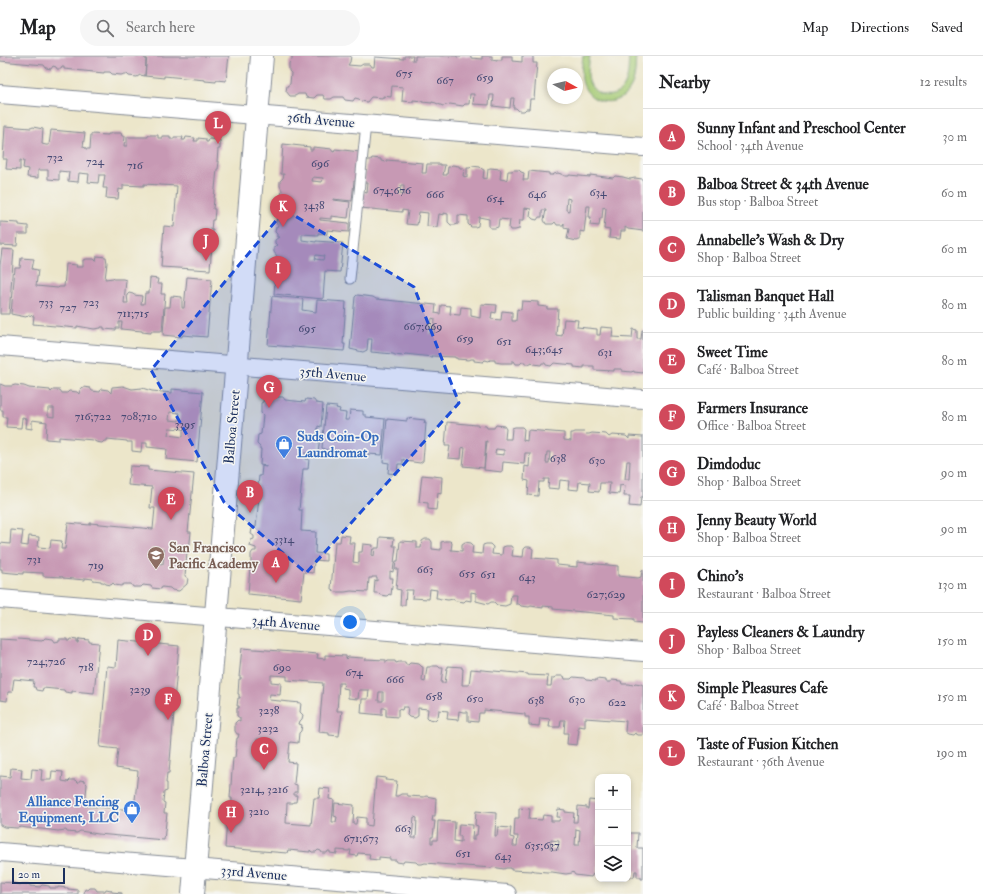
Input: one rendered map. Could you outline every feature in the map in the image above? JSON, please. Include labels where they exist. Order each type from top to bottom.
[{"type":"street","name":"Balboa Street","points":[[193,894],[262,56]]},
{"type":"street","name":"36th Avenue","points":[[0,94],[643,147]]},
{"type":"street","name":"35th Avenue","points":[[0,346],[643,399]]},
{"type":"street","name":"34th Avenue","points":[[0,599],[643,652]]},
{"type":"street","name":"33rd Avenue","points":[[0,852],[507,894]]},
{"type":"lane","points":[[350,279],[366,124]]},
{"type":"highlighted area","points":[[285,210],[414,287],[459,403],[306,573],[224,502],[151,370]]},
{"type":"green space","points":[[583,56],[590,56],[588,75],[592,87],[601,94],[612,95],[622,89],[625,84],[629,56],[636,56],[634,80],[631,87],[626,94],[613,101],[606,102],[592,97],[583,84]]},
{"type":"building","points":[[0,56],[144,56],[146,59],[145,76],[140,75],[137,77],[129,76],[127,74],[112,74],[110,72],[104,73],[64,69],[64,67],[57,69],[53,66],[51,69],[46,68],[44,65],[0,61]]},
{"type":"building","points":[[147,56],[229,56],[226,81],[216,80],[216,82],[164,76],[164,78],[145,76]]},
{"type":"building","points":[[292,56],[351,56],[348,65],[360,66],[363,64],[370,64],[374,67],[375,57],[404,59],[404,56],[413,56],[412,60],[415,60],[415,56],[471,56],[471,58],[482,59],[482,56],[492,56],[492,60],[497,61],[502,60],[502,56],[512,56],[512,61],[522,62],[522,56],[533,56],[533,63],[537,63],[534,99],[530,99],[529,109],[519,111],[516,108],[513,108],[514,98],[511,98],[510,108],[493,106],[494,95],[490,95],[489,105],[473,104],[474,94],[470,94],[469,104],[465,104],[463,106],[450,104],[443,106],[432,102],[413,100],[413,102],[402,101],[403,87],[392,86],[391,97],[371,97],[367,102],[355,98],[353,101],[345,100],[343,97],[325,99],[323,95],[317,95],[314,98],[306,97],[305,94],[290,96],[286,91],[287,86],[290,84],[291,73],[289,71],[289,63],[292,60]]},
{"type":"building","points":[[5,126],[33,127],[43,129],[42,144],[46,145],[49,145],[51,130],[85,133],[83,147],[86,149],[90,149],[91,134],[108,135],[112,133],[121,133],[122,136],[125,136],[124,146],[127,146],[127,137],[148,137],[148,135],[158,135],[158,138],[162,138],[162,136],[170,136],[170,139],[174,139],[174,137],[183,137],[182,140],[185,140],[186,137],[195,138],[194,141],[198,141],[198,138],[206,139],[206,142],[208,142],[209,139],[220,140],[220,149],[218,149],[217,162],[219,162],[213,209],[215,209],[214,220],[212,220],[211,230],[213,230],[210,270],[161,267],[164,226],[174,227],[177,186],[144,184],[144,186],[123,185],[123,190],[119,189],[118,199],[106,198],[107,188],[103,188],[105,175],[99,175],[98,183],[88,182],[89,174],[79,173],[78,182],[68,181],[69,172],[59,171],[59,180],[48,179],[48,170],[38,170],[38,178],[27,177],[28,169],[23,168],[24,161],[20,160],[20,170],[6,169],[7,159],[3,159]]},
{"type":"building","points":[[283,144],[310,147],[310,150],[313,150],[313,147],[332,149],[334,152],[335,149],[360,152],[357,181],[354,181],[352,201],[333,199],[350,202],[348,218],[331,216],[331,219],[320,218],[320,220],[349,223],[349,232],[327,230],[327,234],[302,234],[302,240],[343,243],[340,272],[325,271],[323,299],[274,294],[277,256],[274,252],[274,247],[277,245],[275,240],[279,237],[277,237],[275,232],[276,227],[278,226],[276,223],[277,217],[280,215],[279,208],[282,190],[280,181],[284,174],[281,174]],"holes":[[[313,177],[323,178],[322,182],[312,181]],[[316,255],[324,256],[323,260],[315,259]]]},
{"type":"building","points":[[372,158],[381,159],[381,161],[386,162],[386,160],[423,163],[422,173],[426,173],[427,164],[445,165],[443,175],[447,175],[448,167],[452,165],[459,166],[460,168],[464,168],[463,176],[467,177],[467,168],[472,166],[480,167],[484,170],[483,178],[487,179],[488,169],[490,168],[500,169],[500,179],[506,180],[508,171],[514,170],[519,170],[524,173],[523,180],[528,180],[529,171],[549,173],[549,175],[558,173],[565,176],[590,177],[590,175],[613,178],[615,176],[630,179],[642,179],[643,231],[628,229],[625,227],[625,231],[621,231],[620,239],[609,238],[610,230],[604,229],[606,208],[603,207],[602,218],[600,218],[599,226],[590,225],[590,206],[587,206],[584,232],[580,231],[580,240],[576,241],[567,239],[569,229],[564,228],[564,223],[563,225],[557,225],[555,222],[553,224],[546,224],[544,220],[546,210],[542,210],[542,217],[539,217],[537,220],[530,216],[531,209],[525,208],[524,220],[520,220],[519,229],[515,230],[510,230],[509,228],[510,220],[499,219],[498,227],[490,228],[489,219],[479,217],[478,226],[471,227],[468,224],[468,216],[458,215],[458,224],[451,225],[448,222],[448,214],[444,213],[444,215],[439,214],[437,227],[427,226],[428,213],[419,212],[417,225],[406,224],[408,211],[402,210],[402,212],[361,208],[363,192],[367,193],[368,183],[364,183],[366,160],[371,160]],"holes":[[[401,185],[404,185],[404,195],[400,194]],[[567,198],[570,199],[569,211],[566,210]]]},
{"type":"building","points":[[0,222],[19,223],[19,225],[28,226],[28,234],[18,234],[17,246],[0,245]]},
{"type":"building","points":[[2,249],[14,250],[9,314],[0,314],[0,266]]},
{"type":"building","points":[[97,256],[106,257],[107,263],[105,279],[113,278],[126,280],[124,303],[128,303],[127,295],[129,293],[142,296],[141,304],[144,304],[145,293],[149,293],[150,278],[158,279],[157,284],[162,284],[161,294],[165,294],[162,331],[151,331],[151,333],[121,329],[122,322],[119,322],[119,328],[116,328],[116,330],[104,329],[104,327],[94,329],[77,326],[77,328],[33,324],[34,316],[28,315],[26,317],[11,314],[15,268],[20,268],[21,258],[34,259],[32,269],[38,270],[36,286],[58,288],[64,287],[66,264],[77,265],[76,267],[83,267],[83,260],[94,259],[96,261]]},
{"type":"building","points":[[187,277],[212,279],[207,337],[163,335],[165,307],[170,307],[171,296],[182,297],[182,308],[184,308]]},
{"type":"building","points":[[357,295],[373,297],[376,299],[436,305],[435,313],[440,314],[441,305],[451,306],[450,314],[459,315],[461,307],[471,308],[471,316],[480,318],[481,304],[497,305],[496,313],[492,312],[491,319],[501,320],[502,311],[512,312],[512,321],[516,321],[517,309],[521,310],[522,301],[538,302],[538,306],[547,307],[547,309],[558,309],[556,335],[562,336],[564,319],[578,320],[577,327],[597,329],[597,335],[600,335],[601,327],[613,328],[612,337],[632,338],[633,329],[637,330],[637,339],[641,339],[643,330],[643,373],[622,371],[621,369],[614,369],[614,371],[594,370],[594,366],[584,366],[584,368],[574,367],[574,365],[554,363],[551,366],[546,365],[545,363],[542,363],[541,365],[534,364],[532,362],[529,364],[522,362],[520,364],[516,364],[514,361],[512,361],[512,363],[501,363],[495,362],[495,360],[485,360],[483,362],[474,361],[474,359],[457,359],[455,357],[431,356],[432,357],[405,354],[403,356],[371,352],[372,339],[368,339],[367,350],[363,352],[350,349],[355,297]],"holes":[[[432,318],[435,319],[434,334],[430,334]]]},
{"type":"building","points":[[272,296],[303,299],[302,310],[316,312],[317,300],[346,302],[343,344],[345,344],[344,351],[268,345]]},
{"type":"building","points":[[0,384],[5,386],[15,385],[50,390],[51,392],[53,390],[60,390],[62,393],[67,393],[69,391],[77,392],[79,394],[83,387],[90,388],[92,391],[100,392],[101,389],[108,390],[111,393],[112,387],[123,386],[132,389],[142,388],[152,391],[172,393],[172,389],[203,392],[197,462],[166,459],[167,449],[147,447],[147,443],[142,443],[141,452],[132,451],[132,442],[127,441],[107,439],[107,441],[102,443],[93,440],[59,437],[59,440],[46,439],[47,422],[32,420],[32,429],[26,428],[27,419],[22,418],[21,428],[6,427],[7,417],[3,417],[3,410],[0,410]],"holes":[[[48,408],[54,408],[54,417],[48,416]],[[170,412],[180,413],[179,421],[169,420]],[[169,428],[183,429],[183,437],[168,435]]]},
{"type":"building","points":[[275,397],[283,397],[285,400],[305,402],[306,399],[314,400],[316,403],[323,404],[321,427],[318,426],[317,436],[320,436],[318,454],[305,453],[305,459],[309,459],[308,469],[303,469],[299,510],[302,510],[301,531],[316,532],[315,553],[326,554],[326,561],[314,560],[313,573],[304,572],[301,599],[248,594],[250,567],[254,568],[254,564],[251,564],[251,554],[253,551],[256,551],[256,548],[250,546],[251,540],[254,539],[254,536],[251,534],[252,529],[256,527],[259,497],[257,497],[259,476],[261,476],[262,466],[266,467],[260,465],[261,449],[257,444],[258,435],[261,434],[263,415],[261,413],[261,403],[263,402],[264,398],[272,399]]},
{"type":"building","points":[[326,406],[337,407],[336,408],[340,409],[339,412],[346,413],[345,420],[349,420],[350,410],[363,411],[363,415],[366,415],[366,417],[385,419],[382,455],[342,455],[342,450],[335,451],[322,448]]},
{"type":"building","points":[[407,418],[425,420],[423,461],[420,463],[406,461],[403,459],[403,464],[398,464],[397,474],[388,473],[389,463],[383,462],[387,419],[407,421]]},
{"type":"building","points":[[447,422],[486,426],[487,428],[494,428],[496,425],[504,426],[506,429],[505,439],[511,439],[512,428],[522,427],[524,429],[523,440],[527,441],[528,430],[564,433],[564,440],[571,441],[571,433],[575,432],[584,432],[586,434],[606,434],[609,437],[612,435],[626,436],[629,439],[629,436],[643,437],[643,497],[641,497],[640,507],[629,506],[630,496],[624,496],[625,486],[620,485],[619,494],[609,493],[610,483],[600,483],[599,492],[589,491],[590,483],[579,482],[578,490],[568,489],[569,481],[560,480],[559,489],[548,488],[549,479],[544,479],[544,482],[539,482],[538,496],[528,495],[529,481],[524,480],[525,466],[529,467],[530,453],[525,453],[524,464],[503,462],[502,472],[484,470],[487,441],[484,468],[463,466],[465,448],[462,447],[461,459],[448,458],[450,446],[445,446]],"holes":[[[496,449],[504,450],[504,455],[495,454]],[[547,452],[550,452],[549,463],[546,463]],[[627,461],[630,461],[629,479],[625,479]]]},
{"type":"building","points":[[130,466],[148,467],[148,470],[194,474],[188,532],[191,532],[189,552],[187,552],[185,576],[188,578],[187,584],[179,591],[162,587],[161,589],[152,588],[151,586],[143,585],[141,587],[133,587],[131,584],[124,584],[121,586],[113,583],[111,585],[101,581],[85,578],[85,580],[43,576],[43,573],[23,572],[23,574],[2,572],[2,569],[0,569],[0,543],[10,544],[11,530],[23,531],[21,545],[28,546],[29,536],[39,537],[38,547],[50,548],[51,540],[62,541],[61,549],[65,549],[68,523],[90,525],[90,523],[153,529],[155,508],[150,508],[152,487],[128,485]],"holes":[[[151,549],[164,550],[163,564],[156,563],[150,557]]]},
{"type":"building","points":[[422,475],[442,477],[441,494],[438,493],[436,510],[428,509],[428,503],[419,502]]},
{"type":"building","points":[[341,535],[350,536],[349,543],[355,543],[353,562],[359,563],[359,552],[362,552],[363,544],[373,545],[372,555],[374,556],[375,548],[379,548],[380,537],[394,538],[393,546],[396,546],[393,572],[390,571],[390,578],[393,578],[391,595],[389,594],[387,596],[374,593],[375,580],[377,581],[377,577],[369,578],[368,592],[336,592],[331,589],[335,542],[340,542]]},
{"type":"building","points":[[425,539],[430,539],[432,542],[432,549],[441,550],[441,542],[450,541],[452,543],[451,550],[462,551],[462,544],[465,542],[473,545],[472,553],[482,554],[483,545],[486,544],[490,544],[493,547],[492,554],[502,555],[503,547],[511,546],[513,549],[512,556],[523,557],[524,549],[526,547],[530,547],[533,549],[532,558],[557,560],[557,565],[577,567],[577,562],[618,566],[618,576],[638,578],[641,577],[643,570],[643,623],[634,622],[634,619],[614,618],[614,615],[553,609],[553,607],[543,606],[543,608],[521,606],[516,604],[517,595],[511,595],[510,604],[505,606],[497,605],[494,602],[488,604],[476,601],[476,593],[471,592],[471,601],[466,600],[464,602],[453,599],[448,600],[436,598],[437,590],[430,589],[429,599],[412,598],[413,590],[406,590],[405,605],[400,605],[401,590],[396,589],[398,569],[395,569],[396,561],[398,561],[400,541],[417,542],[417,548],[421,548],[422,541]]},
{"type":"building","points":[[45,638],[53,639],[55,642],[59,641],[59,639],[67,639],[67,641],[69,641],[70,639],[77,640],[78,643],[79,639],[99,643],[94,693],[72,691],[72,693],[65,692],[64,690],[43,688],[42,691],[36,690],[35,687],[33,687],[34,681],[14,679],[12,692],[8,692],[7,701],[0,700],[0,639],[42,641]]},
{"type":"building","points":[[118,640],[179,646],[169,773],[167,773],[167,791],[164,792],[163,802],[165,803],[164,813],[167,813],[164,840],[80,831],[77,833],[67,832],[66,830],[58,831],[21,827],[4,827],[0,825],[0,776],[10,777],[11,768],[22,769],[21,778],[31,779],[32,769],[42,770],[41,780],[51,780],[52,771],[63,772],[62,781],[68,782],[70,780],[75,780],[78,783],[80,780],[85,781],[87,784],[85,806],[134,810],[138,771],[116,768],[118,749],[100,747],[107,666],[116,667]]},
{"type":"building","points":[[242,648],[318,654],[317,658],[325,659],[325,655],[346,656],[346,659],[348,657],[363,658],[365,660],[386,660],[386,663],[388,661],[395,661],[396,663],[405,662],[406,665],[410,663],[419,664],[423,667],[422,681],[425,682],[427,667],[438,666],[443,668],[441,683],[445,683],[448,666],[462,667],[462,685],[469,685],[471,669],[548,676],[547,686],[551,686],[552,678],[556,676],[564,676],[565,679],[571,679],[573,677],[596,681],[596,679],[606,680],[606,682],[611,682],[612,680],[621,681],[622,684],[633,685],[635,683],[643,685],[643,735],[638,735],[635,733],[633,735],[625,732],[626,721],[585,718],[585,727],[578,726],[579,730],[577,745],[567,744],[568,733],[564,733],[565,720],[561,720],[560,727],[549,727],[550,719],[540,718],[539,726],[529,725],[529,717],[525,717],[525,714],[484,710],[484,713],[479,713],[478,722],[468,721],[468,712],[459,711],[458,720],[447,719],[448,711],[439,710],[438,717],[435,720],[429,719],[427,717],[428,709],[418,708],[418,716],[415,718],[409,717],[407,715],[408,707],[403,707],[402,710],[398,709],[398,717],[386,716],[386,708],[382,708],[382,715],[361,713],[362,699],[368,699],[369,690],[359,690],[358,699],[348,698],[348,689],[343,688],[344,683],[339,683],[337,711],[342,711],[339,736],[329,735],[329,733],[319,732],[323,683],[287,680],[287,676],[271,675],[271,682],[281,683],[280,695],[270,694],[269,700],[301,703],[300,712],[303,715],[299,724],[302,725],[298,743],[290,742],[288,762],[296,763],[294,784],[297,785],[297,792],[294,792],[294,795],[297,795],[296,802],[287,803],[286,823],[311,825],[314,798],[319,798],[320,788],[330,789],[329,799],[334,800],[332,822],[336,822],[337,817],[334,816],[335,803],[354,805],[353,824],[356,824],[357,817],[366,818],[366,825],[372,826],[376,777],[386,778],[385,780],[397,781],[395,796],[407,794],[408,796],[426,796],[436,798],[435,816],[433,816],[432,821],[435,821],[431,843],[433,843],[433,840],[437,840],[438,821],[455,822],[454,841],[461,842],[461,836],[458,836],[459,824],[473,825],[472,840],[474,840],[474,835],[477,835],[478,826],[475,825],[476,811],[496,813],[495,836],[497,836],[498,827],[511,828],[510,837],[514,838],[513,846],[517,846],[518,836],[514,836],[515,818],[519,818],[519,808],[530,809],[529,819],[542,820],[543,815],[551,816],[551,821],[559,821],[560,817],[557,817],[558,809],[565,810],[565,812],[574,813],[573,822],[577,822],[578,806],[587,807],[588,809],[589,800],[595,801],[595,875],[593,874],[591,877],[575,875],[573,872],[566,874],[532,870],[511,870],[511,868],[504,869],[425,863],[418,864],[416,862],[404,861],[403,863],[397,862],[396,860],[390,860],[390,858],[379,857],[379,860],[369,859],[370,854],[358,853],[357,856],[350,855],[351,850],[337,850],[337,854],[330,853],[330,851],[327,853],[322,853],[318,850],[316,852],[312,852],[310,850],[310,852],[288,850],[287,853],[225,848],[227,818],[231,818],[232,798],[230,798],[233,758],[235,758],[237,738],[239,734],[235,731],[235,723],[238,720],[240,721],[240,718],[237,716],[237,708],[239,708],[239,706],[237,706],[238,698],[240,698],[238,694],[239,679],[241,679],[241,677],[239,677]],"holes":[[[379,692],[383,692],[383,701],[378,701]],[[257,739],[271,740],[271,745],[256,744]],[[414,817],[417,818],[416,838],[412,838]],[[576,829],[580,830],[579,845],[575,845]],[[551,840],[559,841],[558,850],[550,849]]]},
{"type":"building","points":[[631,833],[638,833],[637,848],[643,848],[643,879],[641,879],[641,877],[637,877],[637,871],[635,871],[634,877],[631,877]]},
{"type":"building","points":[[0,882],[20,885],[29,884],[30,886],[40,887],[42,885],[49,886],[50,888],[68,888],[78,890],[78,894],[0,894]]},
{"type":"building","points":[[90,888],[95,888],[97,891],[105,891],[106,889],[122,894],[84,893],[85,889],[88,890]]},
{"type":"place","name":"Taste of Fusion Kitchen","points":[[218,144]]},
{"type":"place","name":"Simple Pleasures Cafe","points":[[283,227]]},
{"type":"place","name":"Payless Cleaners & Laundry","points":[[206,261]]},
{"type":"place","name":"Chino's","points":[[278,289]]},
{"type":"place","name":"Dimdoduc","points":[[269,408]]},
{"type":"place","name":"Suds Coin-Op Laundromat","points":[[284,459]]},
{"type":"place","name":"Balboa Street & 34th Avenue","points":[[250,513]]},
{"type":"place","name":"Sweet Time","points":[[171,520]]},
{"type":"place","name":"San Francisco Pacific Academy","points":[[156,570]]},
{"type":"place","name":"Sunny Infant and Preschool Center","points":[[276,583]]},
{"type":"place","name":"Talisman Banquet Hall","points":[[148,656]]},
{"type":"place","name":"Farmers Insurance","points":[[168,720]]},
{"type":"place","name":"Annabelle's Wash & Dry","points":[[264,770]]},
{"type":"place","name":"Alliance Fencing Equipment, LLC","points":[[132,824]]},
{"type":"place","name":"Jenny Beauty World","points":[[231,833]]}]
